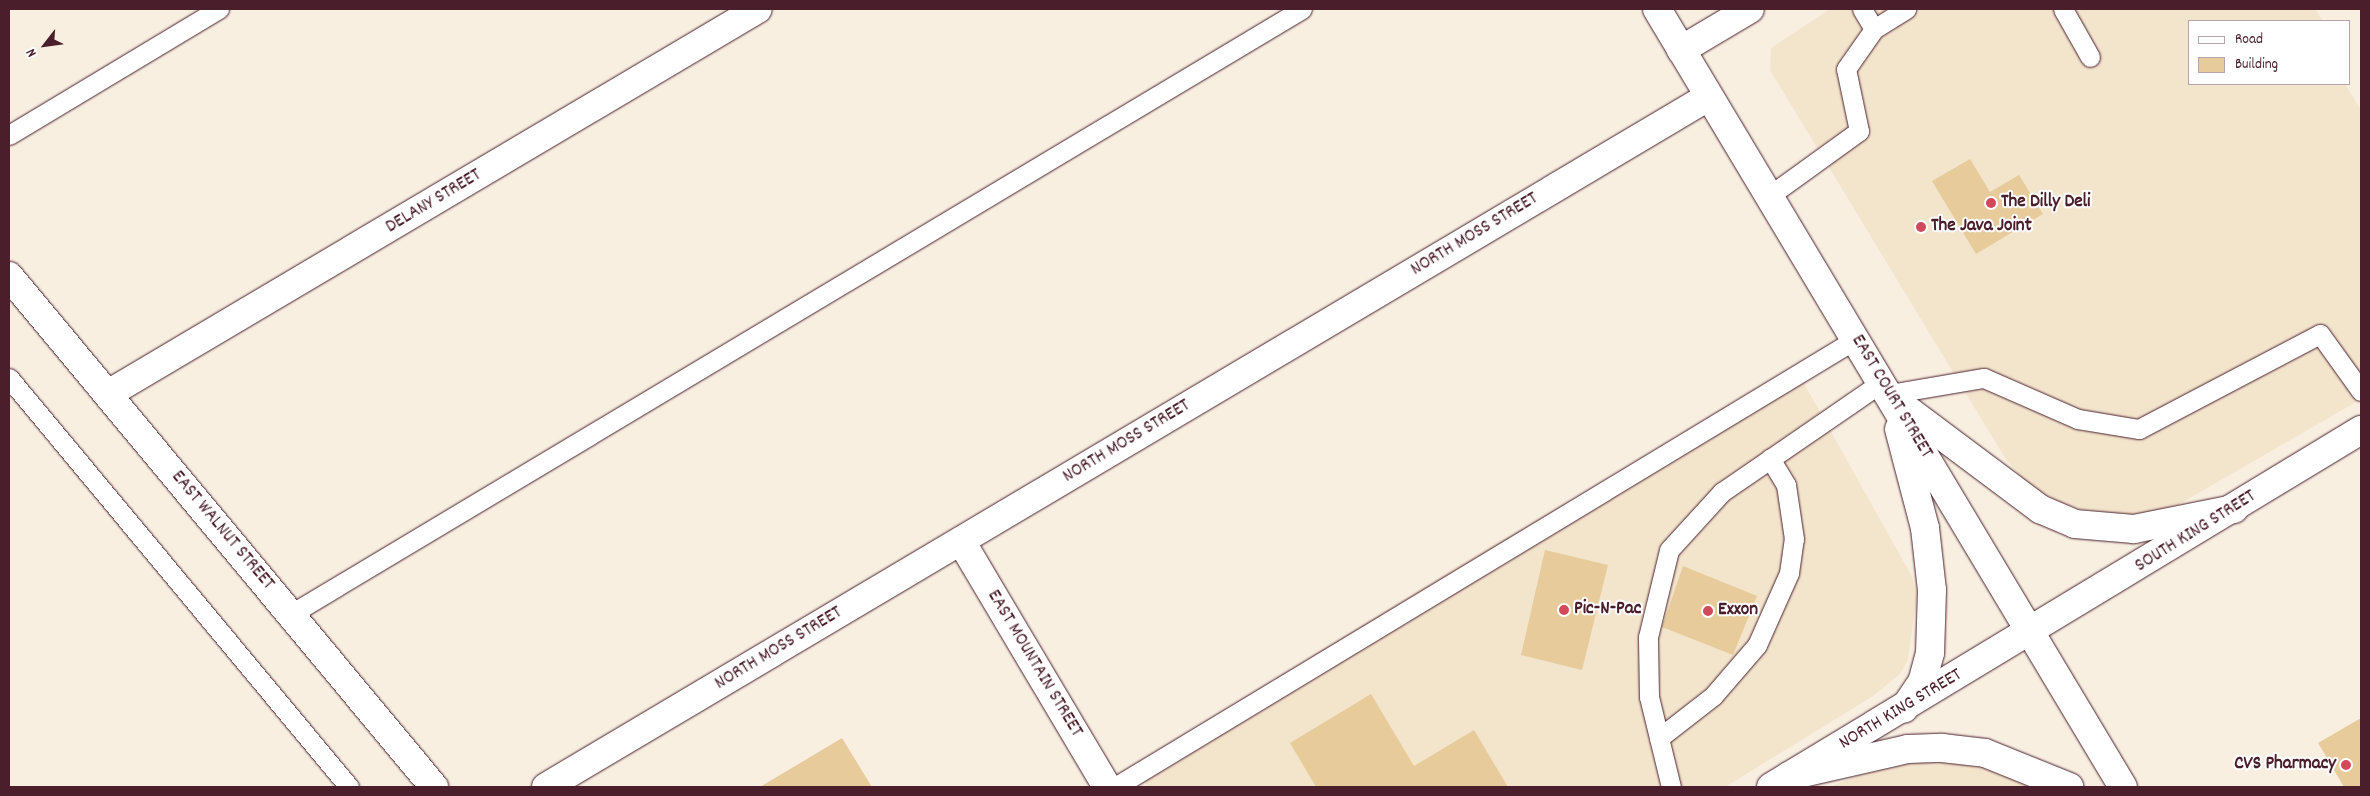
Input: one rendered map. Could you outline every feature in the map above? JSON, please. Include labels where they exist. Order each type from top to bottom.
[{"type":"street","name":"DELANY STREET","points":[[108,394],[758,9]]},
{"type":"street","name":"EAST COURT STREET","points":[[1657,9],[1708,97],[1886,388],[2123,787]]},
{"type":"street","points":[[1681,50],[1750,9]]},
{"type":"street","name":"NORTH MOSS STREET","points":[[546,787],[1708,97]]},
{"type":"street","name":"EAST WALNUT STREET","points":[[9,276],[434,787]]},
{"type":"street","points":[[1886,388],[2033,504],[2075,524],[2134,529],[2234,509]]},
{"type":"street","points":[[1886,388],[1924,528],[1932,590],[1930,653],[1922,682],[1904,709]]},
{"type":"street","name":"SOUTH KING STREET","points":[[2031,632],[2361,430]]},
{"type":"street","name":"EAST MOUNTAIN STREET","points":[[961,541],[1107,787]]},
{"type":"street","name":"NORTH KING STREET","points":[[1785,783],[2031,632]]},
{"type":"street","points":[[1785,783],[1908,749],[1942,748],[1985,753],[2069,787]]},
{"type":"lane","points":[[9,135],[219,9]]},
{"type":"lane","points":[[291,614],[1302,9]]},
{"type":"lane","points":[[1862,9],[1874,29]]},
{"type":"lane","points":[[1768,196],[1859,131],[1846,70],[1874,29],[1906,9]]},
{"type":"lane","points":[[2063,9],[2090,57]]},
{"type":"lane","points":[[1671,787],[1649,697],[1648,637],[1669,550],[1722,492],[1770,458],[1886,388],[1984,378],[2078,419],[2139,429],[2320,334],[2361,391]]},
{"type":"lane","points":[[1115,787],[1856,339]]},
{"type":"lane","points":[[9,378],[349,787]]},
{"type":"lane","points":[[1659,738],[1713,696],[1757,645],[1789,573],[1794,539],[1786,485],[1770,458]]},
{"type":"shaded area","points":[[1830,9],[2315,9],[2322,20],[2188,20],[2188,85],[2346,85],[2361,110],[2361,399],[2164,513],[2123,517],[2088,511],[2056,502],[2028,485],[2005,458],[1770,70],[1771,48]]},
{"type":"shaded area","points":[[1796,369],[1911,575],[1917,594],[1908,660],[1899,675],[1873,696],[1725,787],[1148,787],[1135,765],[1460,565]]},
{"type":"shaded area","points":[[1914,760],[1987,766],[2037,787],[1830,787],[1879,767]]},
{"type":"building","name":"The Dilly Deli","points":[[1970,159],[1990,192],[2019,175],[2043,214],[1976,254],[1932,181]]},
{"type":"building","name":"Pic-N-Pac","points":[[1545,550],[1608,565],[1582,670],[1521,655]]},
{"type":"building","name":"Exxon","points":[[1683,566],[1757,596],[1733,655],[1662,627]]},
{"type":"building","points":[[1371,694],[1414,766],[1474,730],[1508,787],[1316,787],[1290,743]]},
{"type":"building","name":"CVS Pharmacy","points":[[2361,718],[2361,787],[2344,787],[2318,743]]},
{"type":"building","points":[[842,738],[872,787],[760,787]]},
{"type":"place","name":"The Dilly Deli","points":[[1991,203]]},
{"type":"place","name":"The Java Joint","points":[[1921,227]]},
{"type":"place","name":"Pic-N-Pac","points":[[1564,610]]},
{"type":"place","name":"Exxon","points":[[1708,611]]},
{"type":"place","name":"CVS Pharmacy","points":[[2346,765]]}]
